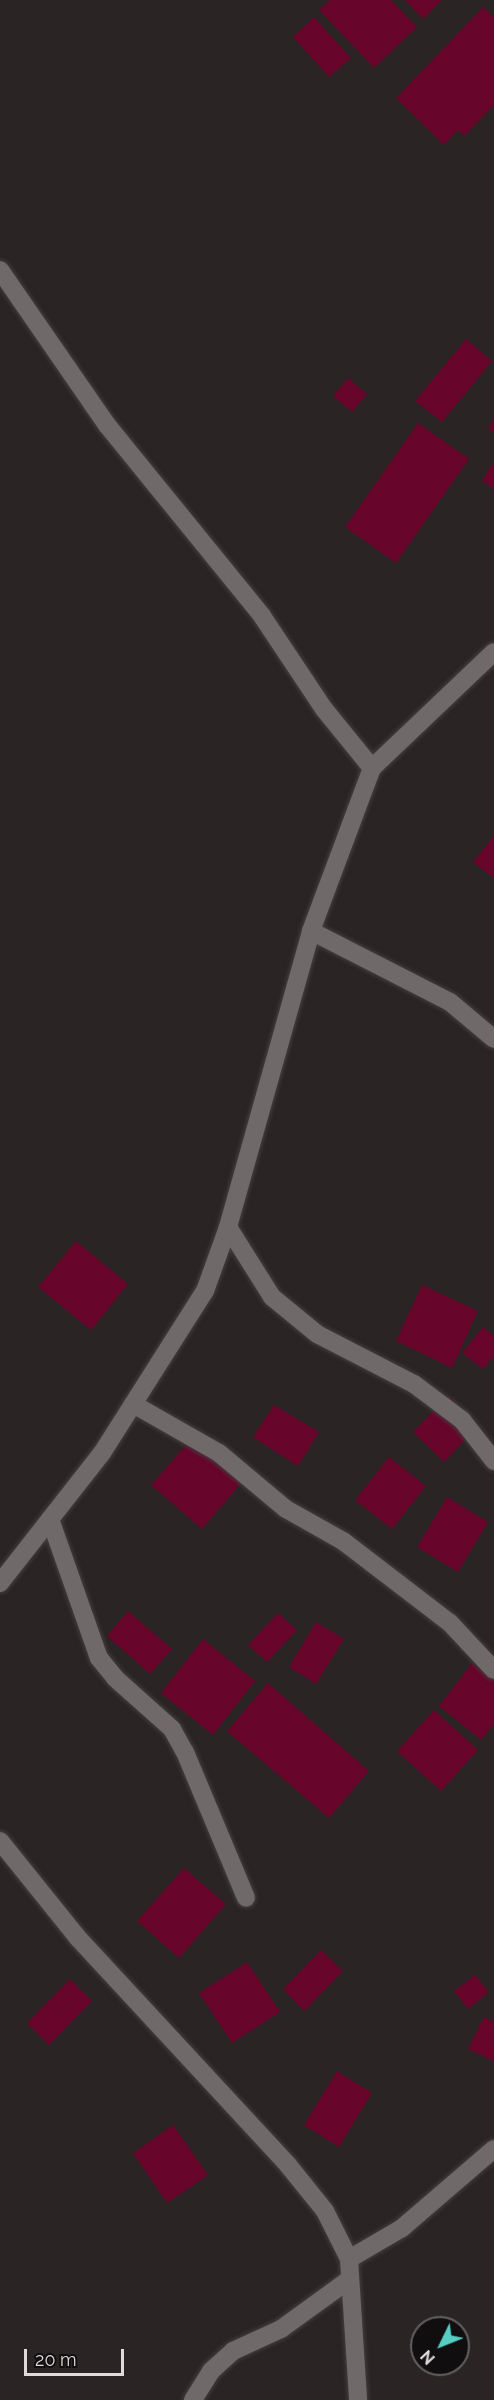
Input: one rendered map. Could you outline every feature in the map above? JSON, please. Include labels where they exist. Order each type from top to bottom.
[{"type":"street","points":[[0,270],[107,425],[262,616],[324,709],[372,768]]},
{"type":"street","points":[[0,1583],[102,1453],[205,1291],[228,1227],[311,931],[372,768],[494,652]]},
{"type":"street","points":[[311,931],[450,1002],[494,1039]]},
{"type":"street","points":[[228,1227],[272,1297],[317,1334],[414,1384],[462,1420],[494,1461]]},
{"type":"street","points":[[133,1404],[219,1454],[286,1509],[343,1541],[450,1623],[494,1670]]},
{"type":"street","points":[[50,1519],[99,1658],[115,1678],[172,1729],[185,1752],[246,1898]]},
{"type":"street","points":[[0,1841],[78,1938],[288,2165],[325,2211],[349,2259],[358,2400]]},
{"type":"street","points":[[349,2259],[402,2228],[494,2149]]},
{"type":"street","points":[[193,2400],[211,2371],[233,2351],[281,2329],[350,2279]]},
{"type":"building","points":[[330,0],[391,0],[417,27],[374,68],[319,10]]},
{"type":"building","points":[[405,0],[442,0],[423,19]]},
{"type":"building","points":[[483,7],[494,17],[494,105],[464,136],[458,130],[444,145],[396,98]]},
{"type":"building","points":[[314,17],[351,58],[329,77],[293,37]]},
{"type":"building","points":[[466,339],[492,361],[442,422],[415,401]]},
{"type":"building","points":[[348,378],[367,394],[352,412],[333,396]]},
{"type":"building","points":[[494,418],[494,432],[488,429]]},
{"type":"building","points":[[418,423],[469,459],[396,563],[345,527]]},
{"type":"building","points":[[492,464],[494,465],[494,489],[482,481]]},
{"type":"building","points":[[494,836],[494,878],[473,862]]},
{"type":"building","points":[[76,1241],[128,1284],[91,1330],[38,1287]]},
{"type":"building","points":[[422,1285],[478,1311],[452,1368],[396,1341]]},
{"type":"building","points":[[483,1327],[494,1336],[494,1356],[483,1369],[462,1353]]},
{"type":"building","points":[[448,1396],[478,1426],[444,1462],[413,1432]]},
{"type":"building","points":[[274,1405],[319,1432],[298,1466],[253,1437]]},
{"type":"building","points":[[191,1439],[241,1483],[202,1529],[151,1485]]},
{"type":"building","points":[[389,1457],[426,1486],[392,1529],[355,1500]]},
{"type":"building","points":[[447,1497],[488,1522],[458,1572],[417,1547]]},
{"type":"building","points":[[128,1611],[172,1649],[150,1674],[107,1636]]},
{"type":"building","points":[[278,1613],[297,1630],[267,1662],[248,1645]]},
{"type":"building","points":[[316,1622],[344,1639],[316,1684],[289,1667]]},
{"type":"building","points":[[203,1639],[255,1681],[213,1735],[161,1693]]},
{"type":"building","points":[[472,1663],[494,1681],[494,1724],[481,1740],[439,1706]]},
{"type":"building","points":[[268,1683],[369,1771],[329,1818],[227,1731]]},
{"type":"building","points":[[434,1710],[478,1750],[441,1791],[397,1751]]},
{"type":"building","points":[[184,1868],[226,1904],[179,1958],[137,1921]]},
{"type":"building","points":[[321,1950],[343,1971],[304,2011],[283,1989]]},
{"type":"building","points":[[247,1962],[280,2012],[232,2043],[199,1993]]},
{"type":"building","points":[[475,1975],[489,1992],[468,2009],[454,1991]]},
{"type":"building","points":[[70,1979],[92,2001],[49,2045],[27,2023]]},
{"type":"building","points":[[484,2017],[494,2022],[493,2061],[468,2049]]},
{"type":"building","points":[[337,2071],[372,2093],[339,2147],[304,2125]]},
{"type":"building","points":[[173,2125],[208,2175],[167,2203],[133,2153]]}]
